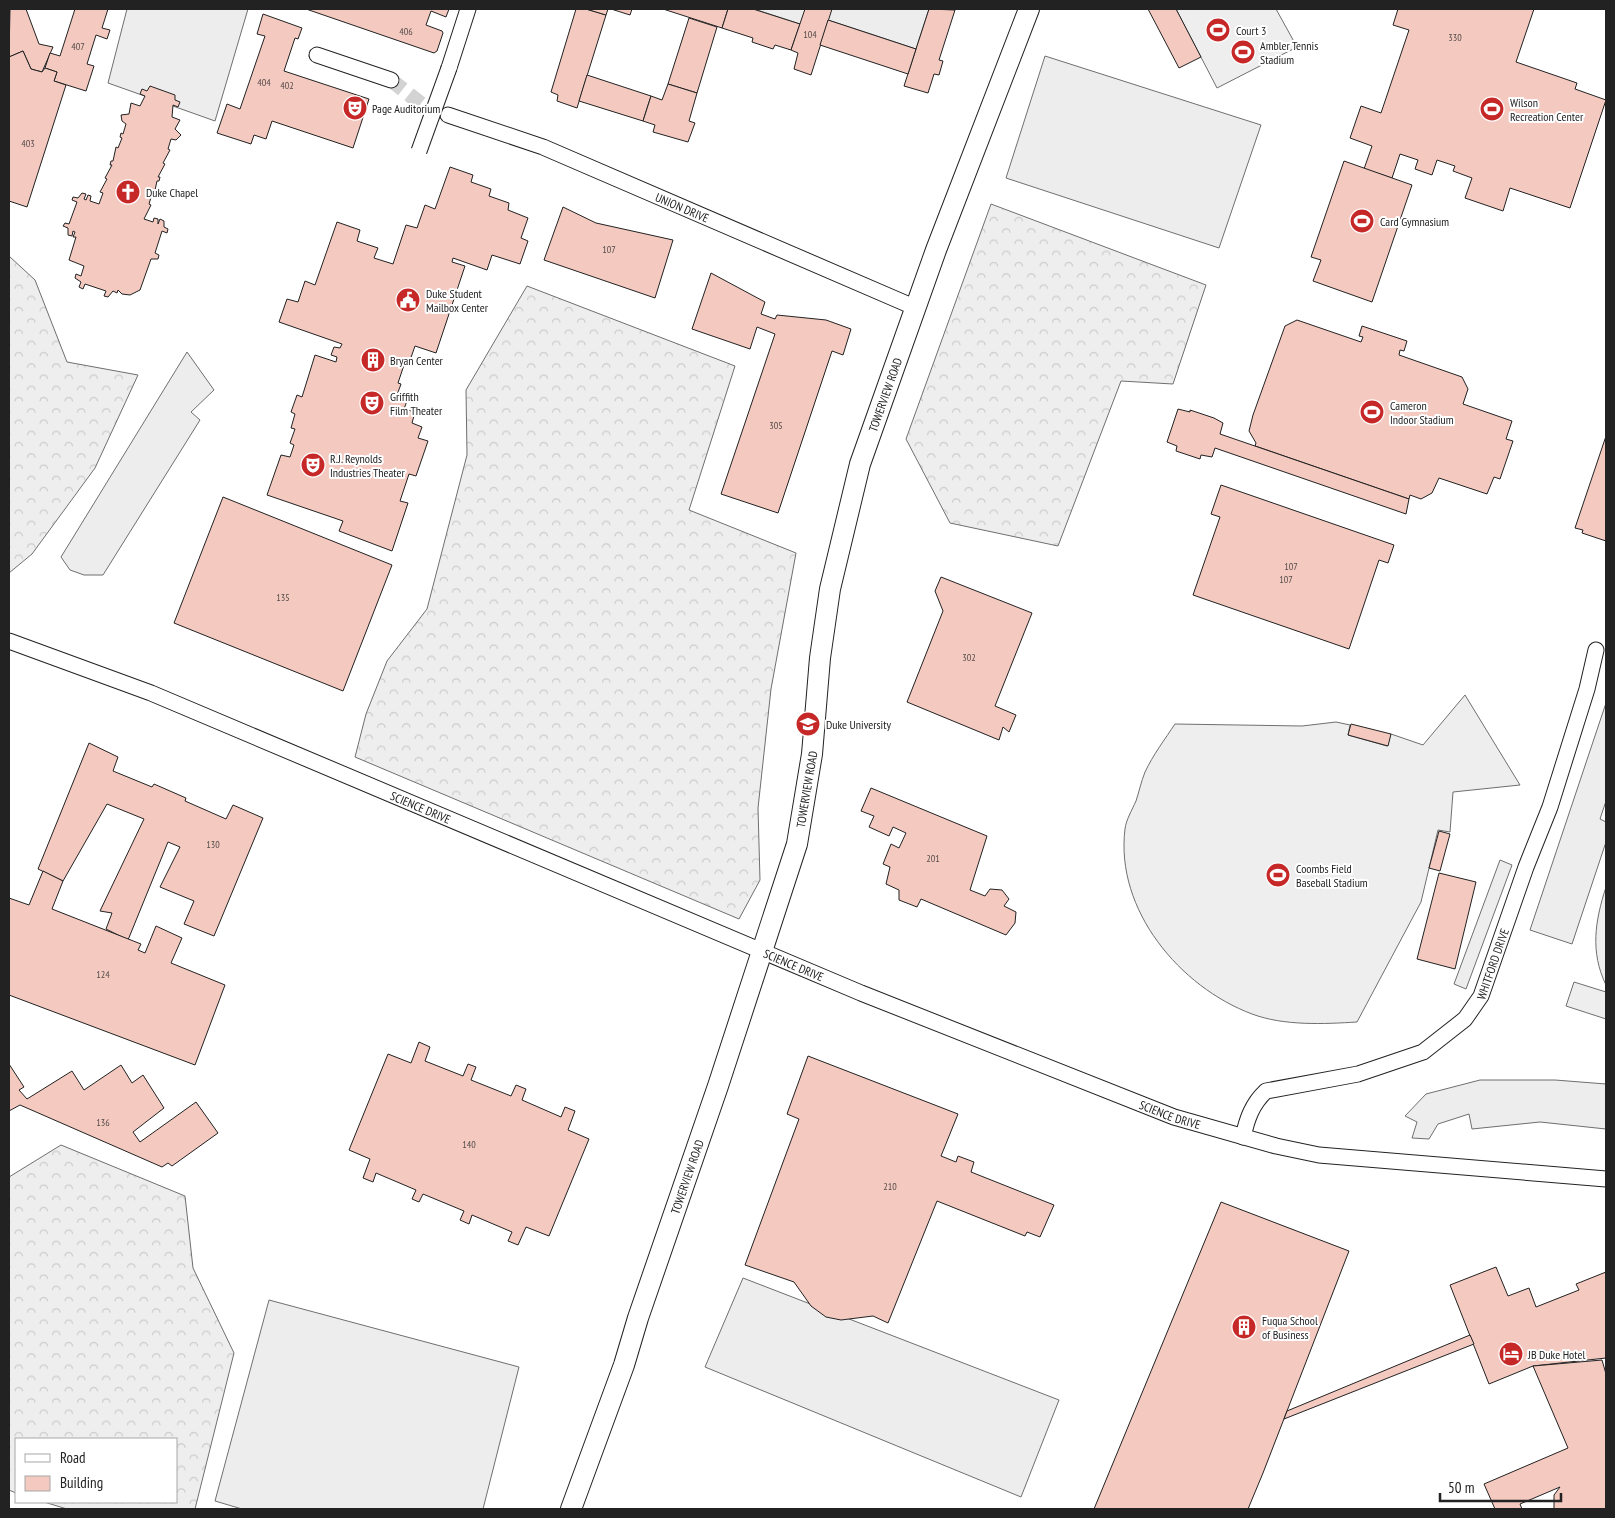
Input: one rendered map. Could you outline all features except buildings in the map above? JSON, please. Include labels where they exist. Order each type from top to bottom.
[{"type":"street","points":[[419,151],[468,9]]},
{"type":"street","name":"TOWERVIEW ROAD","points":[[571,1509],[624,1365],[644,1300],[764,952],[794,854],[804,807],[812,754],[820,658],[839,545],[860,464],[914,308],[1029,9]]},
{"type":"street","points":[[317,55],[391,80]]},
{"type":"street","name":"UNION DRIVE","points":[[448,115],[542,147],[914,308]]},
{"type":"street","name":"SCIENCE DRIVE","points":[[9,642],[151,693],[861,994],[1174,1118],[1319,1155],[1606,1178]]},
{"type":"street","name":"WHITFORD DRIVE","points":[[1243,1137],[1247,1120],[1257,1099],[1266,1091],[1358,1074],[1423,1052],[1465,1019],[1481,996],[1550,807],[1587,689],[1596,650]]},
{"type":"green space","name":"Ambler Tennis Stadium","points":[[1176,9],[1276,9],[1297,47],[1217,88]]},
{"type":"green space","points":[[991,204],[1206,285],[1173,384],[1121,381],[1058,546],[950,523],[906,439]]},
{"type":"green space","points":[[9,256],[35,280],[67,362],[138,375],[95,468],[32,554],[9,573]]},
{"type":"green space","points":[[527,286],[735,366],[689,510],[796,553],[771,689],[758,808],[760,880],[739,919],[355,757],[366,714],[387,661],[427,609],[467,455],[466,390]]},
{"type":"green space","name":"Coombs Field Baseball Stadium","points":[[1465,695],[1520,785],[1453,792],[1450,832],[1438,830],[1421,902],[1357,1022],[1318,1024],[1277,1021],[1264,1018],[1225,1002],[1200,985],[1178,965],[1158,942],[1142,916],[1130,888],[1125,859],[1125,829],[1128,819],[1148,766],[1175,724],[1302,726],[1336,722],[1350,725],[1348,735],[1387,746],[1391,734],[1423,745]]},
{"type":"green space","points":[[1606,887],[1606,985],[1598,961],[1596,936],[1599,912]]},
{"type":"green space","points":[[1574,982],[1606,992],[1606,1019],[1566,1006]]},
{"type":"green space","points":[[61,1145],[185,1196],[193,1268],[234,1353],[195,1509],[67,1509],[47,1503],[178,1503],[178,1438],[15,1438],[15,1493],[9,1490],[9,1177]]},
{"type":"shaded area","points":[[127,9],[248,9],[215,121],[108,83]]},
{"type":"shaded area","points":[[754,9],[929,9],[916,49],[828,20],[800,24]]},
{"type":"shaded area","points":[[1045,56],[1261,125],[1219,248],[1006,178]]},
{"type":"shaded area","points":[[187,352],[214,390],[191,412],[200,420],[103,575],[84,575],[70,570],[61,557]]},
{"type":"shaded area","points":[[1606,703],[1606,801],[1600,819],[1606,822],[1606,842],[1572,944],[1530,930]]},
{"type":"shaded area","points":[[1500,860],[1512,865],[1466,989],[1454,984]]},
{"type":"shaded area","points":[[1480,1080],[1555,1080],[1606,1084],[1606,1129],[1540,1122],[1472,1129],[1469,1114],[1438,1124],[1429,1139],[1412,1138],[1417,1122],[1405,1116],[1426,1094]]},
{"type":"shaded area","points":[[743,1278],[1059,1400],[1021,1497],[705,1367]]},
{"type":"shaded area","points":[[269,1300],[519,1367],[483,1509],[242,1509],[215,1501]]},
{"type":"tunnel","points":[[391,80],[425,107],[446,114]]},
{"type":"place","name":"Court 3","points":[[1218,30]]},
{"type":"place","name":"Ambler Tennis Stadium","points":[[1243,52]]},
{"type":"place","name":"Page Auditorium","points":[[355,108]]},
{"type":"place","name":"Wilson Recreation Center","points":[[1492,109]]},
{"type":"place","name":"Duke Chapel","points":[[128,192]]},
{"type":"place","name":"Card Gymnasium","points":[[1362,221]]},
{"type":"place","name":"Duke Student Mailbox Center","points":[[408,300]]},
{"type":"place","name":"Bryan Center","points":[[373,360]]},
{"type":"place","name":"Griffith Film Theater","points":[[372,403]]},
{"type":"place","name":"Cameron Indoor Stadium","points":[[1372,412]]},
{"type":"place","name":"R.J. Reynolds Industries Theater","points":[[313,465]]},
{"type":"place","name":"Duke University","points":[[808,724]]},
{"type":"place","name":"Coombs Field Baseball Stadium","points":[[1278,875]]},
{"type":"place","name":"Fuqua School of Business","points":[[1244,1327]]},
{"type":"place","name":"JB Duke Hotel","points":[[1511,1354]]}]
